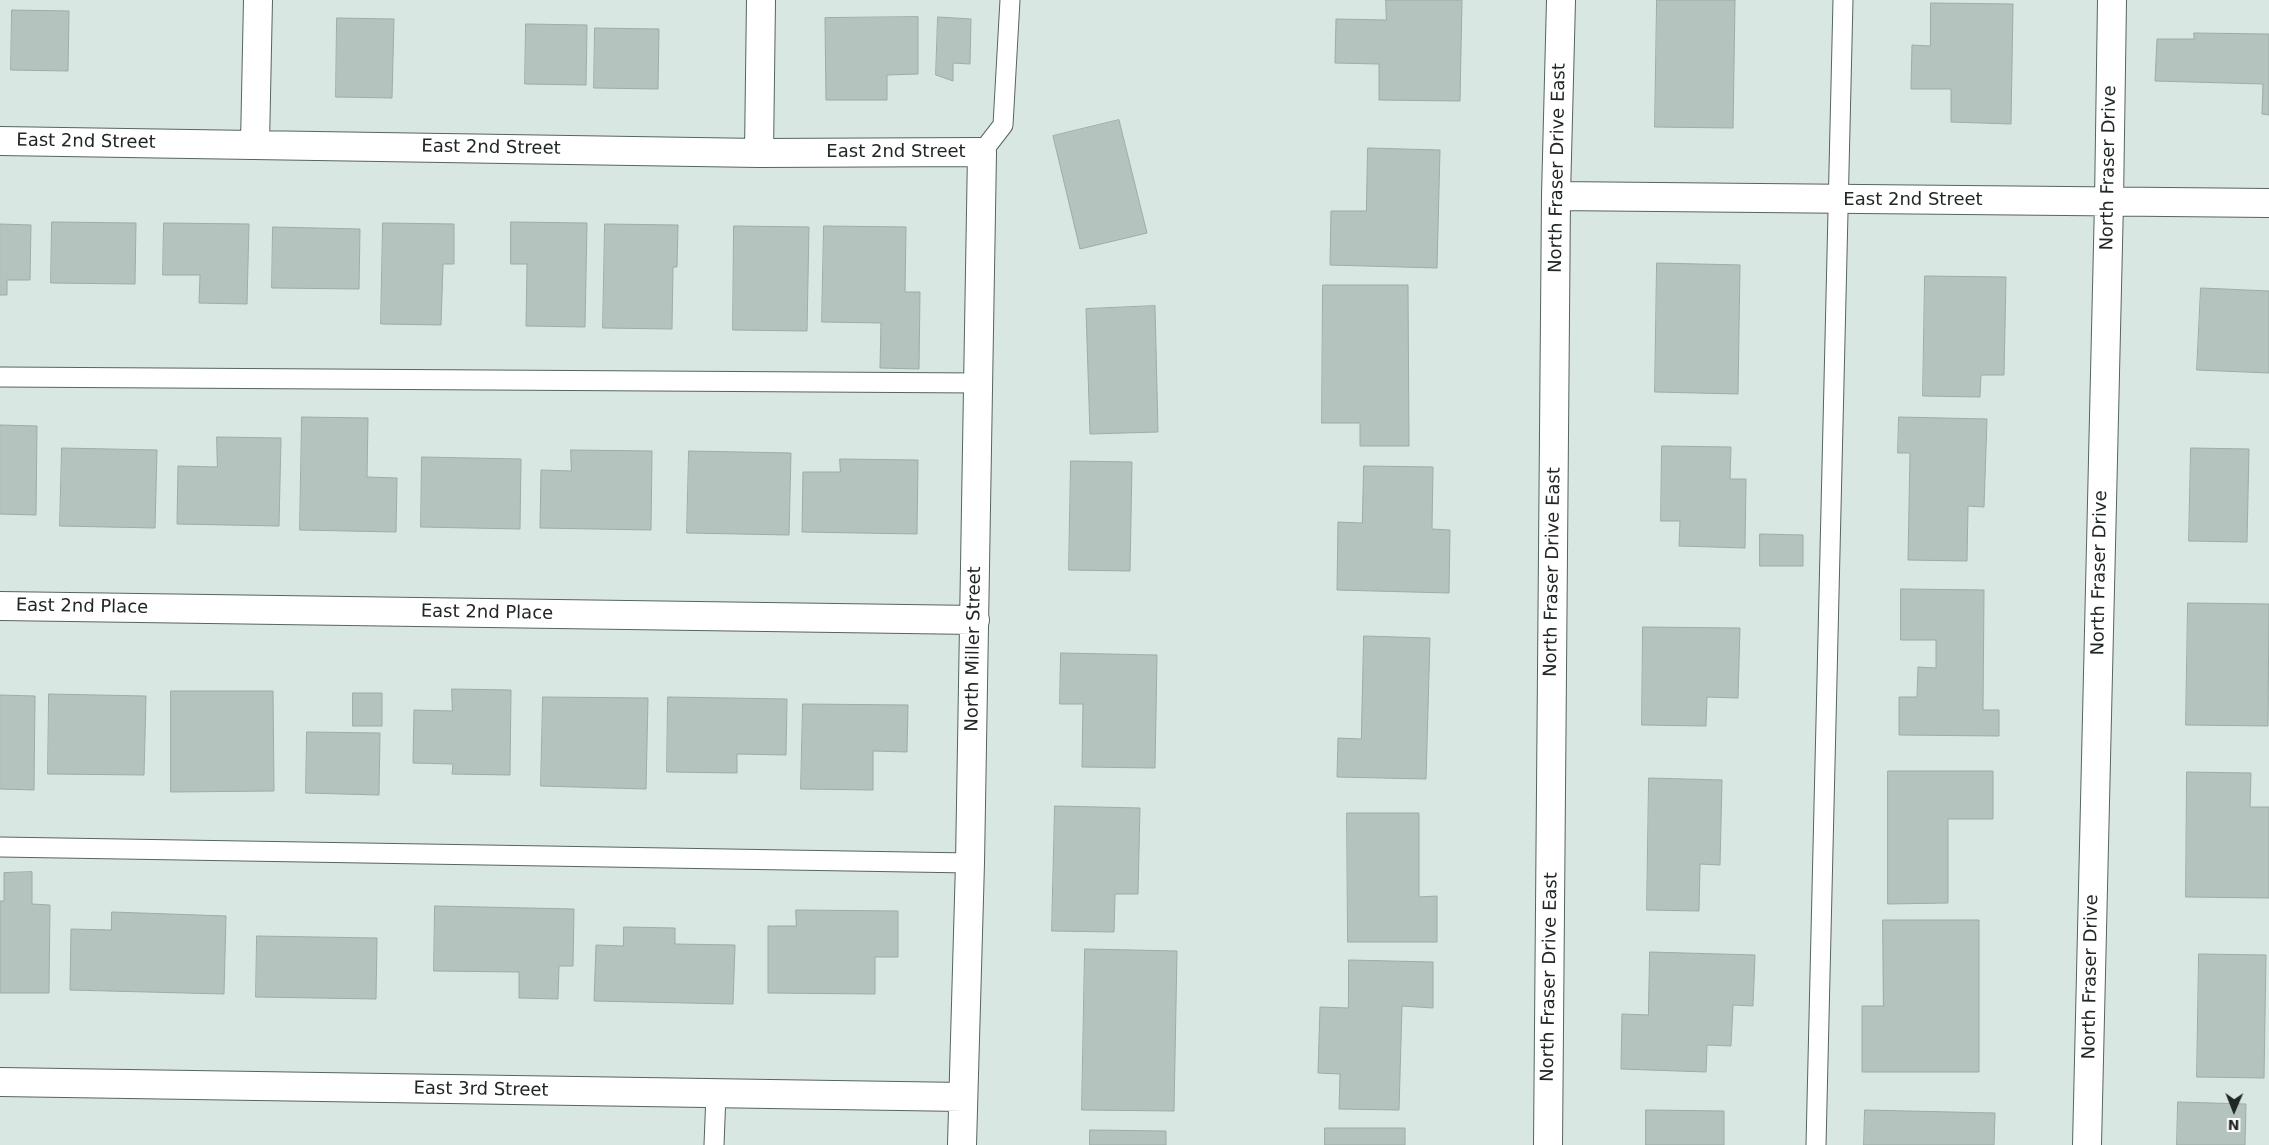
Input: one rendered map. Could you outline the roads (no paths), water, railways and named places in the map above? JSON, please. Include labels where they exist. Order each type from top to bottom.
[{"type":"street","points":[[255,144],[258,0]]},
{"type":"street","points":[[759,153],[761,0]]},
{"type":"street","name":"North Fraser Drive East","points":[[1548,1145],[1556,196],[1561,0]]},
{"type":"street","name":"North Fraser Drive","points":[[2087,1145],[2112,0]]},
{"type":"street","name":"East 2nd Street","points":[[0,141],[759,153],[982,152]]},
{"type":"street","name":"North Miller Street","points":[[962,1145],[975,620],[982,152]]},
{"type":"street","name":"East 2nd Street","points":[[1556,196],[2269,203]]},
{"type":"street","name":"East 2nd Place","points":[[0,606],[975,620]]},
{"type":"street","name":"East 3rd Street","points":[[0,1082],[963,1097]]},
{"type":"lane","points":[[982,152],[1003,126],[1010,0]]},
{"type":"lane","points":[[1816,1145],[1840,199],[1843,0]]},
{"type":"lane","points":[[0,377],[979,382]]},
{"type":"lane","points":[[0,847],[970,863]]},
{"type":"lane","points":[[714,1145],[716,1094]]}]
